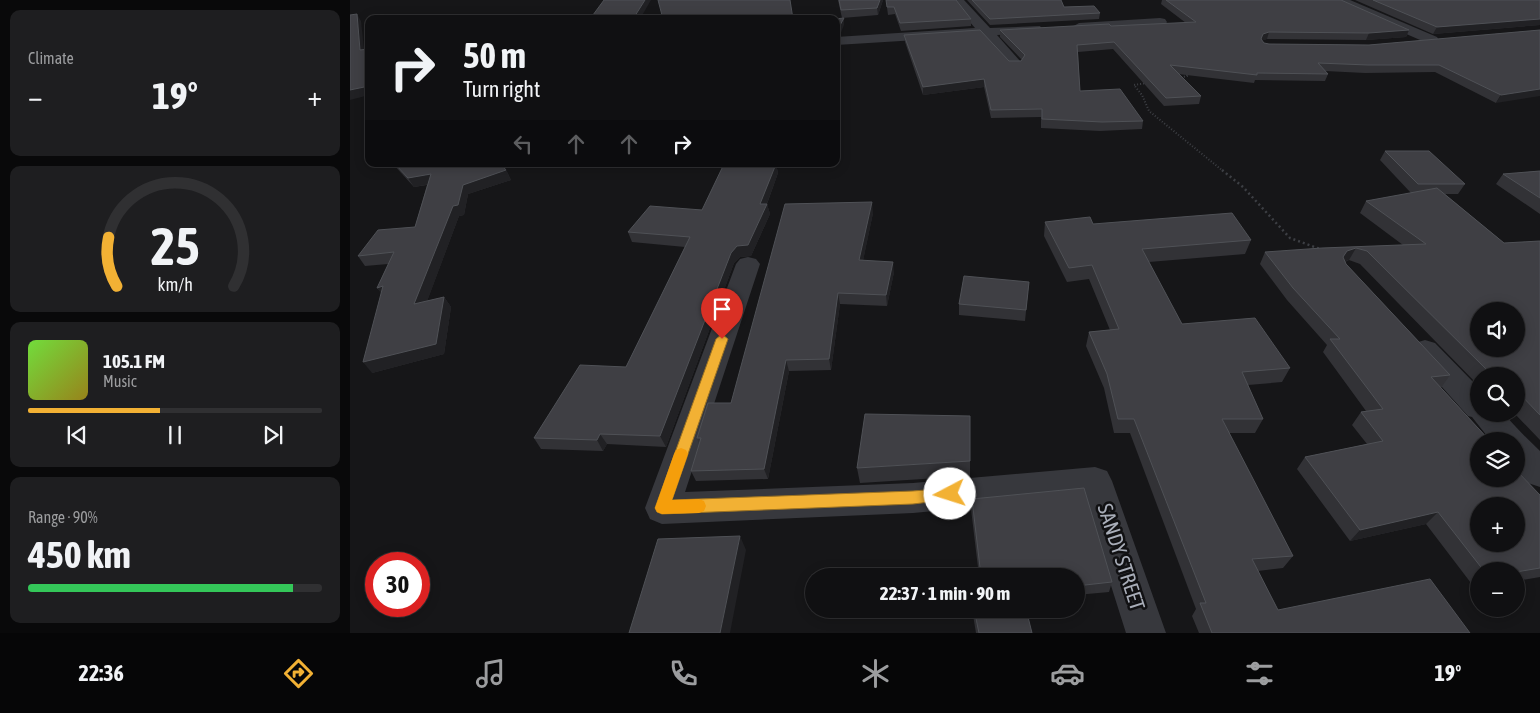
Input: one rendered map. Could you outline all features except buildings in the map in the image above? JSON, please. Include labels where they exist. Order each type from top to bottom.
[{"type":"street","points":[[957,0],[1015,64]]},
{"type":"street","points":[[1339,0],[1437,40],[1404,43]]},
{"type":"street","points":[[840,41],[1160,22]]},
{"type":"street","name":"SANDY STREET","points":[[748,264],[662,508],[913,498],[1095,481],[1146,633]]},
{"type":"street","points":[[1411,335],[1470,398]]},
{"type":"street","points":[[1492,422],[1501,432]]},
{"type":"street","points":[[1525,457],[1540,473]]},
{"type":"path","points":[[1178,78],[1186,76],[1190,67]]},
{"type":"path","points":[[1152,82],[1134,85],[1142,95],[1149,111],[1243,187],[1290,238],[1324,250]]},
{"type":"slow traffic","points":[[681,454],[662,508],[699,506]]},
{"type":"route","points":[[722,339],[662,508],[913,498],[950,494]]}]
